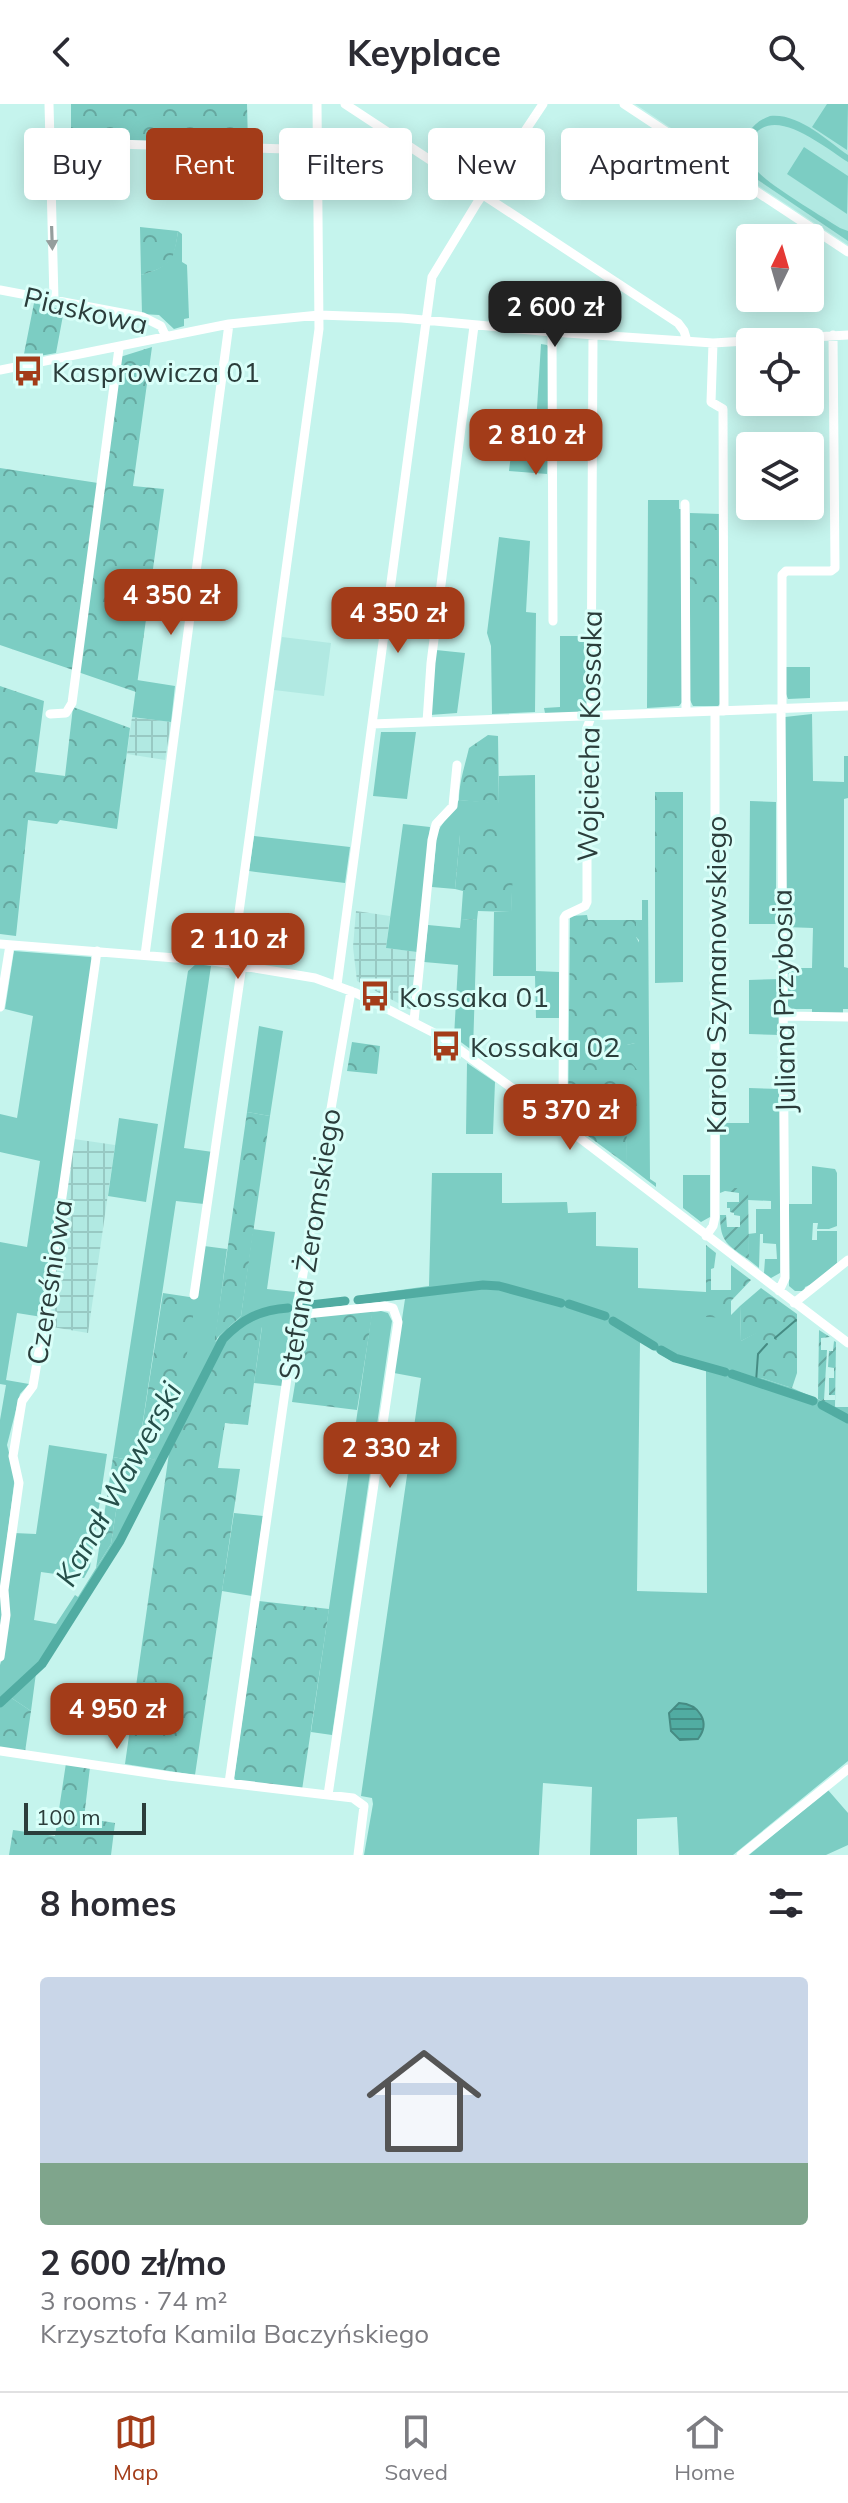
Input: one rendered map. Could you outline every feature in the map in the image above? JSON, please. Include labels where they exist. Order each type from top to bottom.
[{"type":"street","points":[[49,104],[49,128]]},
{"type":"street","points":[[317,104],[318,128]]},
{"type":"street","points":[[345,104],[428,158]]},
{"type":"street","points":[[527,128],[543,104]]},
{"type":"street","points":[[624,104],[848,252]]},
{"type":"street","points":[[130,144],[279,149]]},
{"type":"street","points":[[51,200],[54,300]]},
{"type":"street","points":[[194,1295],[319,329],[319,200]]},
{"type":"street","points":[[337,985],[432,277],[479,200]]},
{"type":"street","points":[[492,200],[678,323],[687,341]]},
{"type":"street","name":"Piaskowa","points":[[0,290],[143,317],[161,326],[166,337]]},
{"type":"street","points":[[0,370],[229,324],[319,315],[713,343],[848,335]]},
{"type":"street","points":[[145,955],[229,324]]},
{"type":"street","points":[[427,722],[431,663],[474,326]]},
{"type":"street","points":[[552,332],[553,621]]},
{"type":"street","name":"Wojciecha Kossaka","points":[[557,1121],[563,1106],[564,918],[587,902],[593,335]]},
{"type":"street","name":"Juliana Przybosia","points":[[779,1291],[785,1278],[782,575],[786,571],[831,571],[835,568],[833,335]]},
{"type":"street","name":"Karola Szymanowskiego","points":[[706,1236],[715,1217],[723,409],[711,402],[713,343]]},
{"type":"street","points":[[50,714],[66,713],[72,703],[119,348]]},
{"type":"street","points":[[685,504],[686,712]]},
{"type":"street","points":[[372,724],[848,706]]},
{"type":"street","points":[[414,1021],[432,840],[436,824],[453,806],[457,765]]},
{"type":"street","points":[[0,1007],[5,945],[237,964],[297,974],[337,985],[442,1037],[848,1343]]},
{"type":"street","name":"Czereśniowa","points":[[0,1657],[6,1615],[4,1590],[19,1483],[13,1456],[22,1401],[33,1386],[45,1316],[97,951]]},
{"type":"street","name":"Stefana Żeromskiego","points":[[229,1783],[296,1315],[351,991]]},
{"type":"street","points":[[785,1016],[848,1017]]},
{"type":"street","points":[[794,1303],[848,1260]]},
{"type":"street","points":[[296,1315],[385,1306],[393,1308],[398,1322],[328,1795]]},
{"type":"street","points":[[0,1751],[353,1798],[364,1806],[358,1855]]},
{"type":"street","points":[[741,1855],[848,1769]]},
{"type":"shaded area","points":[[635,104],[848,104],[848,245],[824,229],[824,224],[816,224],[758,186],[758,128],[671,128]]},
{"type":"shaded area","points":[[282,637],[331,643],[324,696],[274,690]]},
{"type":"shaded area","points":[[132,717],[171,722],[165,760],[127,754]]},
{"type":"shaded area","points":[[356,911],[390,916],[386,948],[417,952],[411,1010],[357,981],[353,947]]},
{"type":"shaded area","points":[[74,1139],[115,1145],[88,1333],[46,1326]]},
{"type":"shaded area","points":[[679,1703],[692,1707],[701,1715],[703,1726],[698,1739],[680,1740],[671,1731],[669,1713]]},
{"type":"green space","points":[[71,104],[247,104],[248,128],[146,128],[146,142],[130,141],[130,128],[71,128]]},
{"type":"green space","points":[[827,104],[848,104],[847,150],[812,127]]},
{"type":"green space","points":[[770,116],[781,116],[802,123],[848,155],[848,162],[813,139],[786,127],[773,125],[758,132],[758,128],[752,128]]},
{"type":"green space","points":[[804,147],[848,176],[847,214],[787,174]]},
{"type":"green space","points":[[758,170],[794,199],[848,231],[848,241],[758,180]]},
{"type":"green space","points":[[140,227],[178,231],[175,250],[169,261],[159,269],[141,275]]},
{"type":"green space","points":[[178,231],[182,234],[182,262],[187,265],[189,318],[184,319],[184,326],[174,329],[159,315],[142,314],[141,275],[158,269],[168,261]]},
{"type":"green space","points":[[34,303],[64,310],[56,353],[23,359]]},
{"type":"green space","points":[[541,344],[549,348],[547,474],[509,471],[513,438],[535,440]]},
{"type":"green space","points":[[152,347],[133,486],[164,489],[136,692],[78,672],[120,357]]},
{"type":"green space","points":[[0,468],[98,483],[73,670],[0,645]]},
{"type":"green space","points":[[648,500],[679,500],[679,509],[682,509],[683,701],[679,706],[647,708]]},
{"type":"green space","points":[[690,513],[721,514],[721,606],[690,606]]},
{"type":"green space","points":[[499,537],[530,541],[526,612],[536,613],[535,712],[492,714],[491,646],[487,633]]},
{"type":"green space","points":[[690,606],[721,606],[718,706],[693,706],[690,700]]},
{"type":"green space","points":[[560,636],[584,636],[587,710],[583,713],[545,713],[544,708],[560,707]]},
{"type":"green space","points":[[436,650],[465,653],[457,713],[430,715]]},
{"type":"green space","points":[[784,667],[810,667],[810,698],[788,699]]},
{"type":"green space","points":[[137,680],[175,686],[171,722],[132,717]]},
{"type":"green space","points":[[0,686],[44,701],[35,772],[65,776],[73,707],[130,728],[117,829],[60,820],[57,824],[28,820],[16,936],[0,934]]},
{"type":"green space","points":[[812,714],[813,781],[844,782],[844,756],[848,756],[848,798],[844,799],[844,967],[848,968],[848,1009],[843,1009],[843,1013],[812,1013],[812,1009],[792,1009],[788,1006],[788,968],[812,968],[813,928],[785,927],[785,717]]},
{"type":"green space","points":[[381,732],[416,732],[407,799],[373,796]]},
{"type":"green space","points":[[488,735],[498,736],[499,804],[459,800],[469,748]]},
{"type":"green space","points":[[535,775],[536,971],[559,972],[559,1018],[536,1018],[535,976],[493,976],[494,912],[511,912],[512,873],[500,873],[460,835],[455,889],[432,887],[437,832],[459,800],[499,803],[499,776]]},
{"type":"green space","points":[[655,792],[683,792],[683,877],[655,877]]},
{"type":"green space","points":[[750,801],[776,802],[776,924],[749,924]]},
{"type":"green space","points":[[403,824],[430,827],[417,952],[386,948]]},
{"type":"green space","points":[[471,826],[498,826],[500,873],[513,873],[511,912],[478,911],[477,920],[461,919],[463,891],[455,889],[460,835]]},
{"type":"green space","points":[[254,836],[350,847],[345,883],[249,871]]},
{"type":"green space","points":[[655,877],[683,877],[683,982],[655,983]]},
{"type":"green space","points":[[642,900],[648,900],[650,1179],[656,1187],[626,1164],[627,1045],[635,1043],[639,940],[636,937],[636,920],[642,920]]},
{"type":"green space","points":[[587,915],[588,920],[636,920],[636,937],[642,948],[642,1031],[635,1043],[627,1045],[627,1060],[638,1071],[640,1079],[641,1121],[627,1127],[626,1164],[573,1125],[568,1115],[570,916]]},
{"type":"green space","points":[[461,919],[477,920],[473,1051],[454,1037],[458,965],[424,962],[428,925],[460,928]]},
{"type":"green space","points":[[14,951],[91,957],[93,961],[42,1317],[17,1313],[6,1380],[29,1384],[20,1394],[7,1445],[15,1476],[1,1587],[4,1614],[0,1645],[0,1420],[6,1385],[0,1384],[0,1242],[27,1247],[40,1161],[0,1152],[0,1114],[17,1118],[33,1016],[5,1009]]},
{"type":"green space","points":[[196,964],[211,966],[184,1148],[213,1152],[204,1204],[176,1201],[138,1454],[154,1460],[204,1246],[227,1249],[215,1342],[241,1316],[253,1229],[275,1232],[267,1289],[295,1292],[282,1386],[254,1383],[262,1327],[237,1342],[238,1327],[224,1341],[121,1544],[44,1666],[36,1673],[31,1711],[10,1697],[0,1706],[0,1665],[4,1653],[6,1593],[14,1533],[36,1534],[49,1445],[107,1454],[90,1567],[84,1578],[41,1572],[34,1620],[56,1624],[75,1595],[78,1597],[111,1544],[124,1459],[113,1457],[188,971]]},
{"type":"green space","points":[[781,979],[781,1035],[749,1034],[749,980]]},
{"type":"green space","points":[[259,1026],[283,1031],[270,1116],[247,1112]]},
{"type":"green space","points":[[352,1042],[380,1046],[377,1074],[347,1071]]},
{"type":"green space","points":[[467,1063],[495,1082],[493,1134],[466,1134]]},
{"type":"green space","points":[[749,1088],[781,1089],[780,1273],[771,1278],[764,1273],[765,1259],[777,1259],[776,1244],[763,1243],[763,1234],[760,1234],[759,1268],[749,1260],[748,1234],[756,1233],[756,1209],[771,1209],[771,1201],[748,1200],[748,1188],[720,1188],[720,1123],[749,1123]]},
{"type":"green space","points":[[247,1112],[270,1116],[241,1316],[214,1344]]},
{"type":"green space","points":[[119,1118],[158,1124],[146,1202],[108,1196]]},
{"type":"green space","points":[[812,1166],[835,1169],[837,1173],[837,1226],[817,1229],[818,1223],[813,1223],[812,1240],[817,1240],[817,1231],[837,1231],[837,1263],[805,1287],[804,1291],[795,1291],[789,1286],[789,1204],[812,1204]]},
{"type":"green space","points":[[432,1173],[502,1173],[502,1203],[567,1202],[568,1213],[596,1212],[596,1246],[638,1248],[638,1288],[706,1292],[707,1317],[730,1316],[740,1306],[741,1341],[761,1330],[761,1378],[836,1407],[848,1407],[848,1761],[733,1855],[679,1855],[677,1817],[637,1819],[637,1855],[590,1855],[592,1787],[543,1783],[539,1855],[364,1855],[373,1804],[372,1798],[361,1796],[421,1378],[394,1373],[405,1299],[357,1304],[357,1296],[429,1286]],"holes":[[[640,1341],[671,1361],[706,1370],[707,1593],[637,1591]]]},
{"type":"green space","points":[[683,1175],[710,1175],[710,1217],[701,1222],[683,1208]]},
{"type":"green space","points":[[720,1188],[748,1188],[749,1260],[727,1242],[720,1224],[720,1215],[726,1215],[727,1227],[740,1227],[740,1216],[727,1208],[727,1202],[739,1202],[739,1193],[720,1193]]},
{"type":"green space","points":[[706,1245],[716,1253],[714,1268],[711,1269],[711,1290],[731,1290],[731,1265],[751,1280],[731,1301],[731,1318],[706,1317]]},
{"type":"green space","points":[[761,1288],[797,1314],[797,1373],[792,1388],[761,1378],[761,1331],[741,1341],[740,1306]]},
{"type":"green space","points":[[163,1293],[196,1298],[177,1415],[154,1460],[138,1454]]},
{"type":"green space","points":[[373,1309],[357,1410],[292,1402],[306,1318]]},
{"type":"green space","points":[[372,1312],[388,1313],[392,1321],[332,1735],[311,1732]]},
{"type":"green space","points":[[239,1326],[238,1341],[262,1326],[248,1425],[225,1423],[218,1468],[240,1469],[195,1775],[125,1764],[170,1446],[224,1341]]},
{"type":"green space","points":[[819,1330],[830,1337],[821,1338],[821,1350],[827,1350],[824,1400],[835,1400],[835,1395],[829,1395],[829,1378],[834,1378],[834,1368],[828,1367],[829,1351],[833,1351],[836,1342],[835,1407],[818,1399]]},
{"type":"green space","points":[[113,1457],[124,1459],[111,1544],[96,1568]]},
{"type":"green space","points":[[234,1513],[263,1516],[252,1596],[222,1591]]},
{"type":"green space","points":[[259,1601],[329,1609],[302,1790],[238,1782],[234,1778]]},
{"type":"green space","points":[[10,1697],[31,1711],[25,1752],[0,1748],[0,1706]]},
{"type":"green space","points":[[66,1763],[90,1767],[84,1818],[115,1823],[111,1855],[9,1855],[13,1830],[55,1836]]},
{"type":"green space","points":[[828,1790],[848,1813],[848,1845],[826,1855],[749,1855]]},
{"type":"waterway","name":"Kanał Wawerski","points":[[358,1300],[483,1285],[499,1286],[561,1303]]},
{"type":"waterway","name":"Kanał Wawerski","points":[[302,1306],[345,1301]]},
{"type":"waterway","name":"Kanał Wawerski","points":[[569,1304],[605,1316]]},
{"type":"waterway","name":"Kanał Wawerski","points":[[0,1703],[42,1664],[120,1541],[223,1339],[252,1317],[288,1308]]},
{"type":"waterway","points":[[775,1338],[796,1320]]},
{"type":"waterway","name":"Kanał Wawerski","points":[[613,1321],[654,1346]]},
{"type":"waterway","points":[[756,1382],[758,1354],[767,1344]]},
{"type":"waterway","name":"Kanał Wawerski","points":[[661,1350],[675,1358],[725,1372]]},
{"type":"waterway","name":"Kanał Wawerski","points":[[732,1374],[813,1401]]},
{"type":"waterway","name":"Kanał Wawerski","points":[[822,1405],[848,1419]]},
{"type":"place","name":"Kasprowicza 01","points":[[28,371]]},
{"type":"place","name":"Kossaka 01","points":[[375,996]]},
{"type":"place","name":"Kossaka 02","points":[[446,1046]]}]
